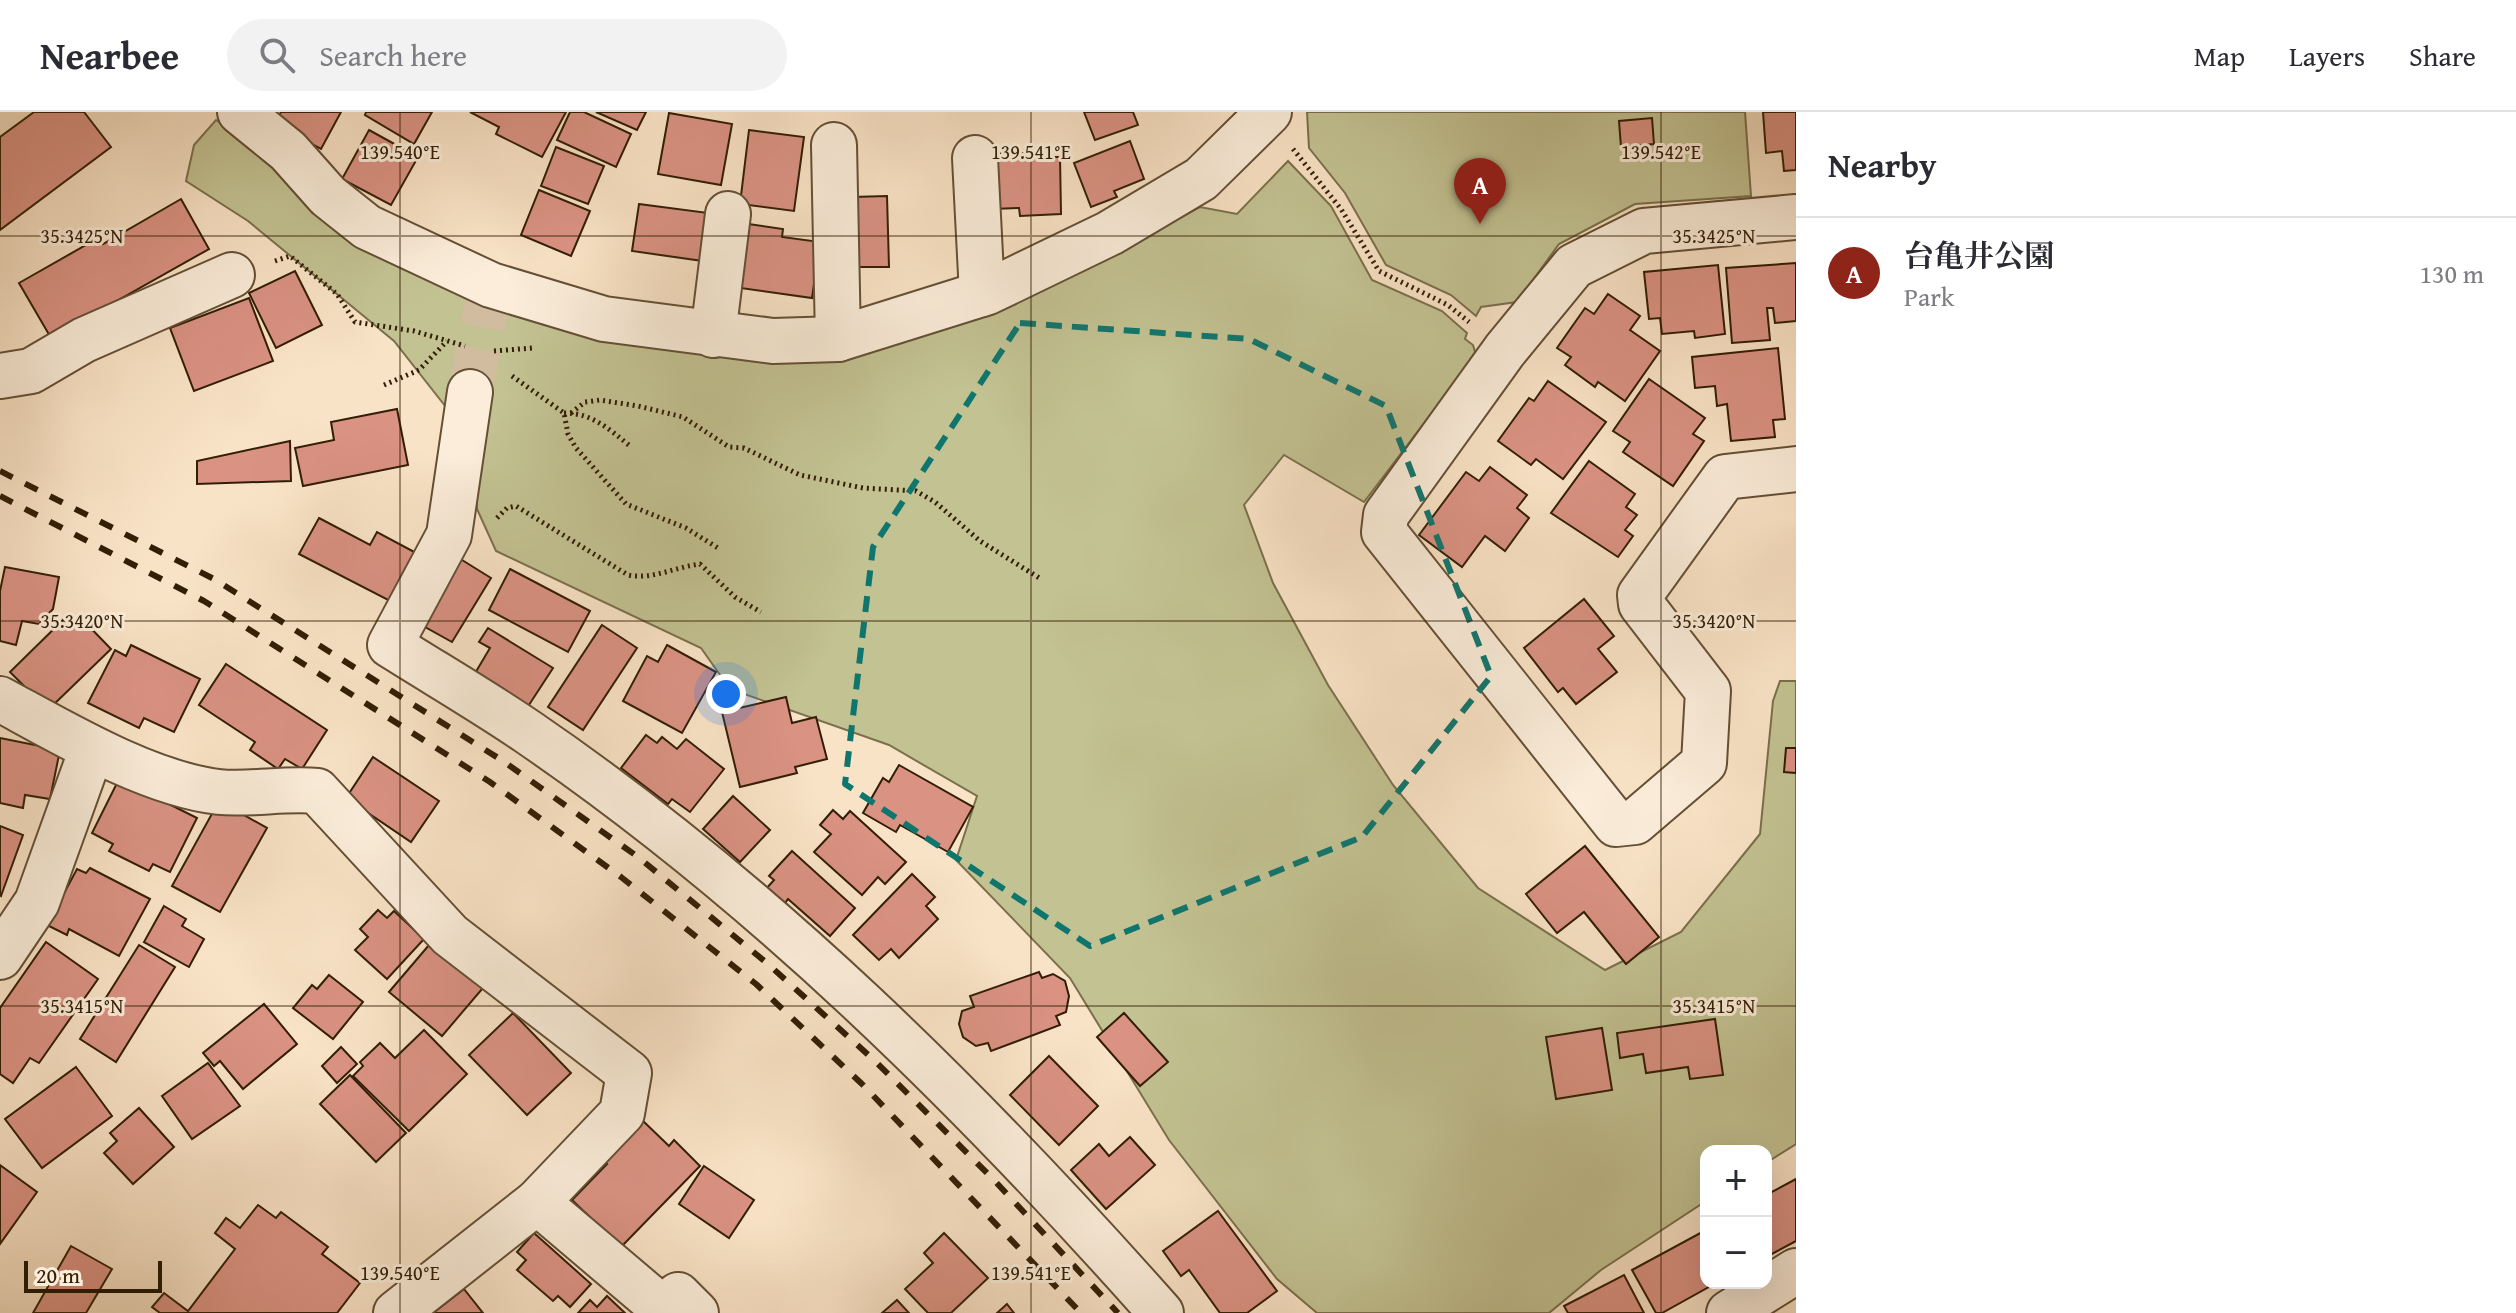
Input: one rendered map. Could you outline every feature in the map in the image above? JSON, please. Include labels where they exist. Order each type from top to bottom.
[{"type":"street","points":[[240,112],[288,151],[328,196],[381,233],[491,285],[604,319],[773,341],[838,339],[982,294],[1110,233],[1201,179],[1268,113]]},
{"type":"street","points":[[834,145],[838,339]]},
{"type":"street","points":[[975,158],[982,294]]},
{"type":"street","points":[[713,335],[728,214]]},
{"type":"street","points":[[1796,217],[1644,231],[1574,266],[1505,350],[1386,515],[1384,532],[1616,824],[1635,822],[1704,763],[1708,691],[1641,604],[1640,595],[1725,477],[1796,469]]},
{"type":"street","points":[[0,376],[31,371],[84,340],[232,275]]},
{"type":"street","points":[[488,382],[449,535],[390,645],[529,732],[646,820],[754,909],[978,1114],[1161,1313]]},
{"type":"street","points":[[0,699],[92,749],[193,788],[223,792],[284,788],[317,791],[450,935],[629,1073],[622,1113],[537,1202],[396,1313]]},
{"type":"street","points":[[0,957],[37,902],[92,749]]},
{"type":"street","points":[[537,1202],[662,1308],[678,1295],[696,1313]]},
{"type":"street","points":[[1741,1310],[1796,1271]]},
{"type":"path","points":[[1268,113],[1327,189],[1379,271],[1448,305],[1505,350]]},
{"type":"path","points":[[232,275],[290,256],[330,287],[355,322],[414,331],[469,347]]},
{"type":"path","points":[[384,385],[419,370],[447,341]]},
{"type":"path","points":[[483,351],[540,347]]},
{"type":"path","points":[[488,382],[564,413],[601,422],[630,446]]},
{"type":"path","points":[[571,413],[585,402],[600,400],[638,406],[683,417],[729,447],[744,448],[800,475],[863,488],[916,491],[935,502],[980,541],[1018,561],[1041,579]]},
{"type":"path","points":[[564,413],[568,434],[576,448],[626,504],[686,528],[718,548]]},
{"type":"path","points":[[454,508],[500,518],[507,508],[516,506],[628,575],[645,578],[674,568],[700,564],[735,597],[761,612]]},
{"type":"highlighted area","points":[[1020,323],[1249,339],[1386,406],[1491,676],[1362,837],[1090,946],[845,784],[873,547]]},
{"type":"shaded area","points":[[1307,112],[1745,112],[1751,196],[1635,204],[1559,244],[1517,302],[1481,307],[1476,316],[1451,295],[1386,265],[1345,193],[1309,148]]},
{"type":"shaded area","points":[[216,120],[266,152],[383,253],[764,357],[1067,277],[1200,207],[1237,214],[1288,161],[1331,206],[1372,280],[1442,311],[1467,333],[1465,339],[1473,345],[1476,355],[1364,502],[1284,455],[1244,505],[1273,583],[1328,685],[1393,785],[1478,888],[1605,970],[1681,932],[1760,834],[1773,701],[1780,681],[1796,681],[1796,1144],[1772,1159],[1772,1145],[1700,1145],[1700,1205],[1601,1270],[1549,1313],[1317,1313],[1277,1279],[1169,1140],[1070,978],[956,860],[977,796],[889,745],[730,689],[701,648],[496,551],[477,509],[476,461],[449,411],[394,341],[248,221],[186,181],[194,145]]},
{"type":"building","points":[[34,112],[84,112],[111,147],[0,230],[0,137]]},
{"type":"building","points":[[281,112],[341,112],[321,149],[274,124]]},
{"type":"building","points":[[366,112],[432,112],[414,144],[365,115]]},
{"type":"building","points":[[470,112],[566,112],[542,157],[496,134],[499,127]]},
{"type":"building","points":[[570,112],[584,112],[631,134],[616,167],[557,140]]},
{"type":"building","points":[[596,112],[646,112],[637,130]]},
{"type":"building","points":[[1084,112],[1133,112],[1138,125],[1095,140]]},
{"type":"building","points":[[1763,112],[1796,112],[1796,170],[1784,171],[1782,151],[1766,153]]},
{"type":"building","points":[[669,113],[732,124],[721,185],[658,174]]},
{"type":"building","points":[[1652,118],[1654,144],[1621,147],[1619,121]]},
{"type":"building","points":[[369,130],[418,157],[391,205],[342,179]]},
{"type":"building","points":[[749,130],[804,137],[794,211],[740,204]]},
{"type":"building","points":[[1130,141],[1144,179],[1114,191],[1117,197],[1091,207],[1074,163]]},
{"type":"building","points":[[556,147],[604,166],[588,204],[541,186]]},
{"type":"building","points":[[1036,153],[1036,157],[1060,157],[1061,214],[1020,216],[1019,208],[993,209],[985,154]]},
{"type":"building","points":[[539,190],[590,211],[571,256],[521,235]]},
{"type":"building","points":[[887,196],[889,267],[854,267],[852,197]]},
{"type":"building","points":[[181,199],[209,249],[51,338],[19,283],[100,237],[103,244]]},
{"type":"building","points":[[639,204],[716,214],[710,262],[632,251]]},
{"type":"building","points":[[735,222],[783,229],[782,237],[820,242],[812,298],[726,286]]},
{"type":"building","points":[[1796,263],[1796,321],[1775,323],[1773,308],[1767,308],[1770,340],[1732,343],[1726,268]]},
{"type":"building","points":[[1718,265],[1725,334],[1695,338],[1694,331],[1662,334],[1660,318],[1649,319],[1644,272]]},
{"type":"building","points":[[295,271],[322,325],[276,348],[249,293]]},
{"type":"building","points":[[1608,294],[1640,316],[1630,330],[1660,351],[1625,401],[1598,382],[1595,387],[1565,365],[1571,357],[1557,348],[1585,308],[1594,314]]},
{"type":"building","points":[[249,298],[273,361],[194,391],[170,328]]},
{"type":"building","points":[[1778,348],[1785,419],[1773,420],[1775,437],[1731,441],[1727,404],[1717,406],[1715,386],[1695,388],[1692,357]]},
{"type":"building","points":[[1649,379],[1705,418],[1693,434],[1704,441],[1673,486],[1623,452],[1630,442],[1613,431]]},
{"type":"building","points":[[1548,381],[1606,422],[1563,479],[1536,459],[1531,465],[1498,441],[1529,398],[1534,401]]},
{"type":"building","points":[[397,409],[408,465],[303,486],[295,448],[334,440],[331,422]]},
{"type":"building","points":[[290,441],[291,481],[197,484],[197,461]]},
{"type":"building","points":[[1589,461],[1635,494],[1626,507],[1637,515],[1625,530],[1633,536],[1618,557],[1551,513]]},
{"type":"building","points":[[1490,467],[1527,495],[1517,508],[1529,518],[1505,551],[1485,536],[1462,567],[1419,535],[1466,472],[1479,481]]},
{"type":"building","points":[[319,518],[370,545],[377,532],[418,554],[392,602],[299,554]]},
{"type":"building","points":[[454,555],[491,578],[452,642],[418,623]]},
{"type":"building","points":[[5,567],[59,577],[53,609],[39,624],[22,621],[16,645],[0,641],[0,591]]},
{"type":"building","points":[[510,569],[590,611],[568,652],[489,610]]},
{"type":"building","points":[[1584,599],[1614,636],[1598,649],[1617,672],[1576,704],[1563,688],[1558,692],[1524,648]]},
{"type":"building","points":[[80,617],[111,649],[48,710],[10,672],[64,619],[71,626]]},
{"type":"building","points":[[602,625],[637,648],[583,730],[548,707]]},
{"type":"building","points":[[488,628],[553,668],[527,708],[474,675],[490,648],[479,642]]},
{"type":"building","points":[[131,645],[200,679],[174,732],[144,718],[139,728],[88,703],[115,650],[126,656]]},
{"type":"building","points":[[667,645],[716,672],[682,733],[623,701],[647,656],[658,662]]},
{"type":"building","points":[[226,664],[327,730],[302,769],[285,759],[278,769],[250,750],[255,742],[199,705]]},
{"type":"building","points":[[786,697],[792,723],[816,717],[827,759],[795,767],[797,773],[740,787],[722,712]]},
{"type":"building","points":[[646,735],[657,743],[662,737],[677,749],[686,739],[724,769],[690,812],[672,799],[668,804],[621,768]]},
{"type":"building","points":[[0,738],[60,750],[50,799],[25,795],[23,808],[0,803]]},
{"type":"building","points":[[1786,748],[1796,748],[1796,773],[1784,772]]},
{"type":"building","points":[[373,757],[439,801],[411,842],[346,798]]},
{"type":"building","points":[[899,765],[973,807],[948,852],[900,825],[896,832],[863,813],[883,778],[889,782]]},
{"type":"building","points":[[119,779],[197,818],[170,872],[153,864],[149,871],[109,851],[113,844],[92,833]]},
{"type":"building","points":[[733,796],[770,830],[740,862],[703,829]]},
{"type":"building","points":[[219,801],[267,828],[220,912],[172,886]]},
{"type":"building","points":[[833,810],[843,819],[850,811],[906,862],[885,884],[878,877],[862,895],[814,852],[831,834],[820,825]]},
{"type":"building","points":[[0,826],[23,835],[1,896],[0,895]]},
{"type":"building","points":[[1585,846],[1659,937],[1626,964],[1584,912],[1557,933],[1526,894]]},
{"type":"building","points":[[792,851],[855,908],[830,936],[788,899],[783,906],[765,890],[774,880],[769,876]]},
{"type":"building","points":[[90,868],[150,899],[119,956],[69,929],[67,935],[47,925],[77,869],[86,873]]},
{"type":"building","points":[[912,874],[935,897],[926,906],[938,919],[899,958],[891,949],[879,960],[853,935]]},
{"type":"building","points":[[164,906],[186,919],[182,926],[204,939],[189,967],[144,942]]},
{"type":"building","points":[[378,910],[387,918],[394,911],[424,939],[387,979],[355,950],[368,937],[360,929]]},
{"type":"building","points":[[435,938],[488,982],[442,1036],[389,992]]},
{"type":"building","points":[[46,942],[98,979],[39,1063],[30,1058],[13,1083],[0,1074],[0,1008]]},
{"type":"building","points":[[139,945],[175,967],[116,1062],[80,1039]]},
{"type":"building","points":[[1039,972],[1042,978],[1053,974],[1065,981],[1069,996],[1066,1012],[1056,1016],[1060,1025],[991,1051],[988,1043],[976,1046],[963,1037],[959,1024],[962,1011],[974,1007],[970,996]]},
{"type":"building","points":[[329,975],[363,1002],[333,1039],[293,1008],[312,985],[317,989]]},
{"type":"building","points":[[264,1004],[297,1044],[243,1089],[220,1061],[214,1066],[203,1053]]},
{"type":"building","points":[[513,1013],[571,1073],[527,1115],[469,1055]]},
{"type":"building","points":[[1124,1013],[1168,1062],[1140,1086],[1097,1037]]},
{"type":"building","points":[[1715,1019],[1723,1075],[1690,1079],[1688,1067],[1646,1073],[1643,1054],[1620,1058],[1617,1033]]},
{"type":"building","points":[[1602,1028],[1612,1090],[1556,1099],[1546,1037]]},
{"type":"building","points":[[424,1030],[467,1074],[409,1131],[353,1076],[363,1066],[360,1062],[380,1043],[395,1058]]},
{"type":"building","points":[[341,1047],[357,1064],[337,1083],[322,1066]]},
{"type":"building","points":[[1049,1056],[1098,1106],[1059,1145],[1010,1095]]},
{"type":"building","points":[[208,1063],[240,1106],[192,1139],[162,1096]]},
{"type":"building","points":[[76,1067],[112,1116],[42,1168],[5,1119]]},
{"type":"building","points":[[350,1075],[406,1133],[376,1162],[320,1104]]},
{"type":"building","points":[[139,1108],[174,1147],[133,1184],[104,1153],[117,1141],[110,1133]]},
{"type":"building","points":[[640,1118],[669,1146],[674,1140],[700,1166],[621,1247],[572,1200],[607,1164],[601,1158]]},
{"type":"building","points":[[1130,1137],[1155,1165],[1106,1209],[1071,1170],[1099,1144],[1109,1156]]},
{"type":"building","points":[[0,1165],[37,1192],[0,1244]]},
{"type":"building","points":[[704,1166],[754,1200],[729,1238],[679,1204]]},
{"type":"building","points":[[1796,1179],[1796,1241],[1772,1254],[1772,1217],[1772,1192]]},
{"type":"building","points":[[258,1205],[276,1218],[281,1212],[328,1247],[322,1254],[360,1283],[337,1313],[160,1313],[152,1307],[164,1293],[188,1311],[235,1249],[215,1233],[226,1218],[240,1228]]},
{"type":"building","points":[[1218,1211],[1277,1291],[1247,1313],[1220,1313],[1189,1270],[1181,1276],[1163,1251]]},
{"type":"building","points":[[534,1233],[591,1284],[570,1307],[558,1296],[553,1301],[517,1270],[526,1260],[517,1252]]},
{"type":"building","points":[[944,1233],[988,1278],[951,1313],[928,1313],[905,1289],[933,1263],[924,1253]]},
{"type":"building","points":[[1700,1233],[1700,1289],[1705,1289],[1662,1313],[1656,1313],[1632,1270]]},
{"type":"building","points":[[71,1246],[112,1269],[86,1313],[33,1313]]},
{"type":"building","points":[[1624,1275],[1644,1313],[1568,1313],[1564,1306]]},
{"type":"building","points":[[464,1289],[483,1313],[433,1313]]},
{"type":"building","points":[[607,1296],[625,1313],[578,1313],[590,1300],[597,1307]]},
{"type":"building","points":[[897,1300],[909,1313],[882,1313]]},
{"type":"building","points":[[1007,1304],[1014,1313],[997,1313]]},
{"type":"tunnel","points":[[470,392],[491,285]]},
{"type":"railway","points":[[0,471],[214,579],[503,761],[638,857],[768,964],[875,1061],[992,1178],[1118,1313]]},
{"type":"railway","points":[[0,496],[204,601],[490,782],[621,877],[756,984],[862,1084],[1081,1313]]},
{"type":"place","name":"台亀井公園","points":[[1480,224]]}]
